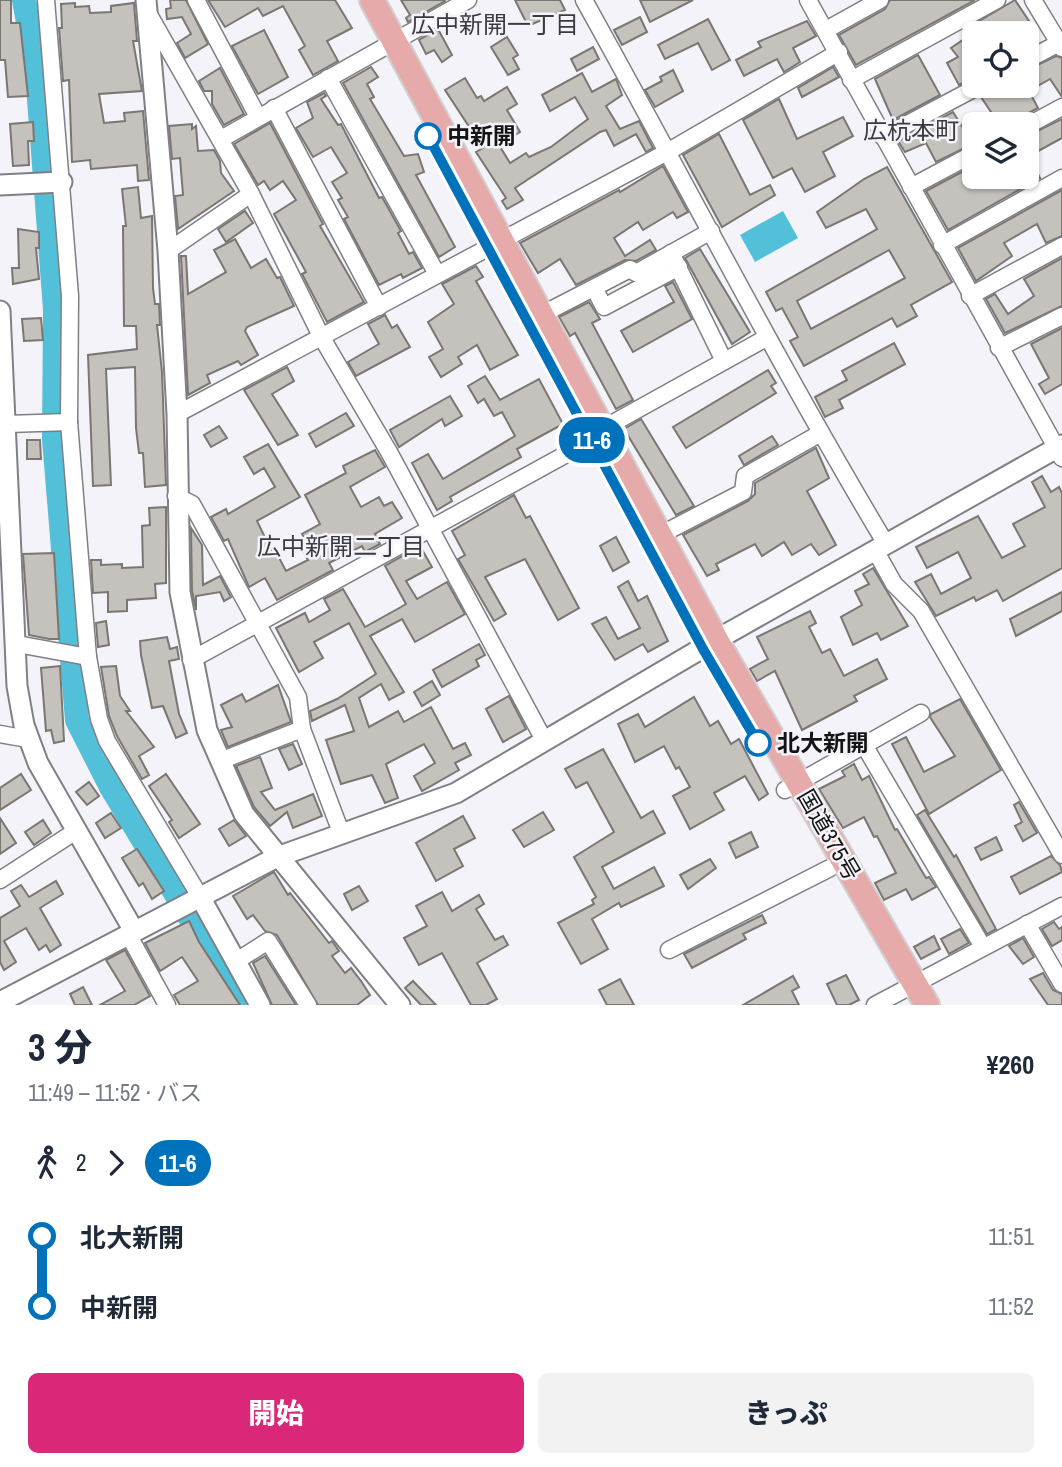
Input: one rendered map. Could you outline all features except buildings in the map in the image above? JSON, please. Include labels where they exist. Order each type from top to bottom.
[{"type":"highway","name":"国道375号","points":[[355,0],[388,45],[709,644],[913,996]]},
{"type":"highway","name":"国道375号","points":[[372,0],[388,45]]},
{"type":"highway","name":"国道375号","points":[[493,243],[541,316],[595,435],[660,536],[709,644]]},
{"type":"highway","name":"国道375号","points":[[792,786],[830,868],[913,996]]},
{"type":"street","points":[[46,0],[49,182],[70,296],[57,423],[76,655],[107,741],[189,901],[235,962],[261,1005]]},
{"type":"street","points":[[196,0],[258,117]]},
{"type":"street","points":[[221,139],[468,0]]},
{"type":"street","points":[[584,0],[881,547],[894,584],[921,611],[1062,855]]},
{"type":"street","points":[[0,1002],[277,857],[456,793],[709,644],[1060,450],[999,348],[851,80],[839,52],[808,0]]},
{"type":"street","points":[[826,30],[880,0]]},
{"type":"street","points":[[851,80],[997,0]]},
{"type":"street","points":[[1034,0],[1061,45],[1039,55]]},
{"type":"street","points":[[146,6],[251,194],[322,338],[431,529],[544,740]]},
{"type":"street","points":[[146,6],[168,251],[177,414],[176,496],[180,592],[191,660],[207,730],[244,814],[400,1005]]},
{"type":"street","points":[[177,414],[668,151],[839,52]]},
{"type":"street","points":[[328,78],[437,274]]},
{"type":"street","points":[[883,137],[962,95]]},
{"type":"street","points":[[1039,119],[1062,107]]},
{"type":"street","points":[[274,108],[379,307]]},
{"type":"street","points":[[911,187],[962,160]]},
{"type":"street","points":[[942,245],[1062,178]]},
{"type":"street","points":[[0,185],[49,182]]},
{"type":"street","points":[[168,251],[251,194]]},
{"type":"street","points":[[541,316],[630,270],[636,273],[675,260],[711,231]]},
{"type":"street","points":[[970,296],[1062,246]]},
{"type":"street","points":[[675,260],[724,362]]},
{"type":"street","points":[[0,311],[7,424],[4,455],[8,643],[28,739],[38,763],[131,933],[167,1005]]},
{"type":"street","points":[[999,348],[1062,316]]},
{"type":"street","points":[[191,660],[431,529],[766,338]]},
{"type":"street","points":[[7,424],[57,423]]},
{"type":"street","points":[[660,536],[743,492],[745,476],[819,434]]},
{"type":"street","points":[[176,496],[192,504],[298,697],[303,729],[342,835]]},
{"type":"street","points":[[8,643],[76,655]]},
{"type":"street","points":[[792,786],[921,713]]},
{"type":"street","points":[[220,761],[303,729]]},
{"type":"street","points":[[0,734],[28,739]]},
{"type":"street","points":[[864,745],[983,947]]},
{"type":"street","points":[[1,879],[76,831]]},
{"type":"street","points":[[669,950],[830,868]]},
{"type":"street","points":[[875,1005],[913,996],[983,947],[1062,906]]},
{"type":"street","points":[[1027,924],[1062,984]]},
{"type":"street","points":[[235,962],[268,941],[308,1005]]},
{"type":"water","points":[[783,211],[798,238],[755,262],[740,235]]},
{"type":"waterway","points":[[24,0],[37,73],[55,309],[54,439],[77,720],[111,787],[243,1005]]},
{"type":"bus line","name":"11-6","points":[[428,136],[703,649],[758,743]]},
{"type":"place","name":"中新開","points":[[428,136]]},
{"type":"place","name":"北大新開","points":[[758,743]]},
{"type":"district","name":"広中新開一丁目","points":[[495,25]]},
{"type":"district","name":"広杭本町","points":[[911,131]]},
{"type":"district","name":"広中新開二丁目","points":[[341,547]]}]
